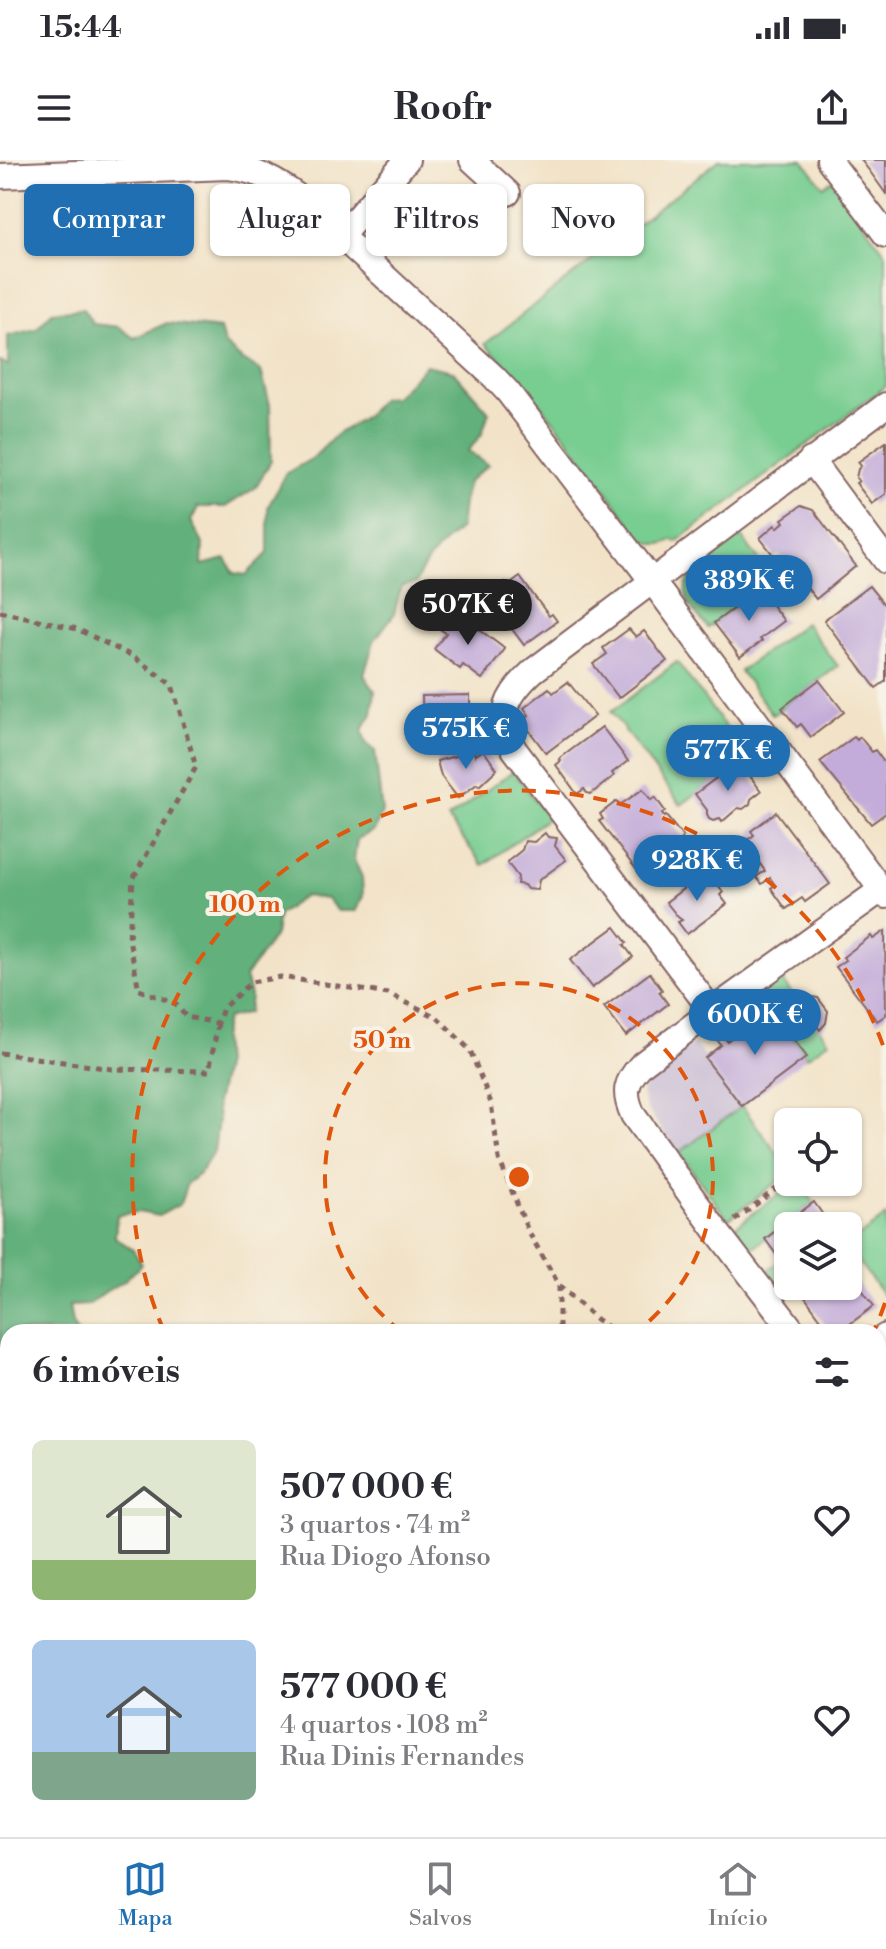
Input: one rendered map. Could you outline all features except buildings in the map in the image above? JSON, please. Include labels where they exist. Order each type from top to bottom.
[{"type":"street","points":[[350,226],[407,160]]},
{"type":"street","points":[[472,160],[508,193]]},
{"type":"street","points":[[829,160],[886,235]]},
{"type":"street","points":[[0,176],[210,167],[246,169],[281,184]]},
{"type":"street","points":[[350,244],[493,376],[524,412],[884,893],[712,1011],[642,1064],[633,1073],[626,1088],[633,1115],[788,1324]]},
{"type":"street","points":[[712,1011],[514,749],[506,733],[508,700],[533,671],[886,405]]},
{"type":"street","points":[[811,460],[886,561]]},
{"type":"path","points":[[0,611],[77,629],[134,657],[172,685],[196,767],[133,879],[129,939],[139,990],[175,1003],[186,1017],[218,1023]]},
{"type":"path","points":[[0,1053],[112,1069],[209,1071],[223,1008],[251,982],[281,977],[388,994],[437,1017],[470,1050],[491,1103],[499,1159],[528,1231],[559,1285],[604,1324]]},
{"type":"path","points":[[718,1233],[774,1191]]},
{"type":"path","points":[[559,1285],[559,1324]]},
{"type":"shaded area","points":[[694,1043],[742,1106],[679,1153],[646,1108],[642,1093],[646,1081]]},
{"type":"green space","points":[[719,160],[803,160],[823,186],[832,180],[886,254],[886,386],[676,542],[673,539],[655,544],[638,535],[547,412],[485,344],[597,256],[644,256],[644,219]]},
{"type":"green space","points":[[83,309],[93,324],[119,327],[134,338],[167,323],[220,329],[224,344],[261,371],[270,405],[271,461],[255,488],[225,507],[198,507],[191,521],[203,544],[202,565],[226,559],[234,573],[246,575],[268,553],[268,507],[285,474],[313,458],[336,435],[366,416],[382,398],[395,397],[426,365],[453,371],[489,412],[482,434],[468,451],[488,465],[468,482],[460,528],[440,546],[416,583],[401,587],[394,614],[374,641],[364,675],[375,691],[372,714],[362,730],[366,743],[375,751],[382,812],[374,831],[357,839],[354,860],[362,877],[363,896],[356,911],[338,911],[327,899],[304,896],[278,915],[275,935],[245,977],[250,996],[248,1013],[226,1019],[214,1151],[199,1174],[187,1183],[180,1204],[159,1216],[138,1212],[117,1215],[115,1237],[133,1250],[142,1264],[124,1281],[88,1305],[69,1306],[72,1324],[0,1324],[0,362],[8,365],[8,336],[36,329],[52,312]]},
{"type":"green space","points":[[741,536],[773,579],[708,628],[689,604],[686,586],[705,561]]},
{"type":"green space","points":[[805,623],[838,666],[773,715],[740,671]]},
{"type":"green space","points":[[677,662],[747,756],[681,805],[611,712]]},
{"type":"green space","points":[[513,771],[548,818],[483,865],[448,819]]},
{"type":"green space","points":[[781,979],[829,1041],[807,1057],[760,994]]},
{"type":"green space","points":[[742,1106],[774,1149],[774,1184],[728,1219],[679,1153]]},
{"type":"green space","points":[[776,1196],[809,1196],[814,1202],[801,1212],[774,1212],[774,1232],[751,1249],[735,1227]]},
{"type":"green space","points":[[886,1216],[886,1299],[862,1267],[862,1234]]},
{"type":"green space","points":[[774,1266],[774,1280],[767,1271]]}]
